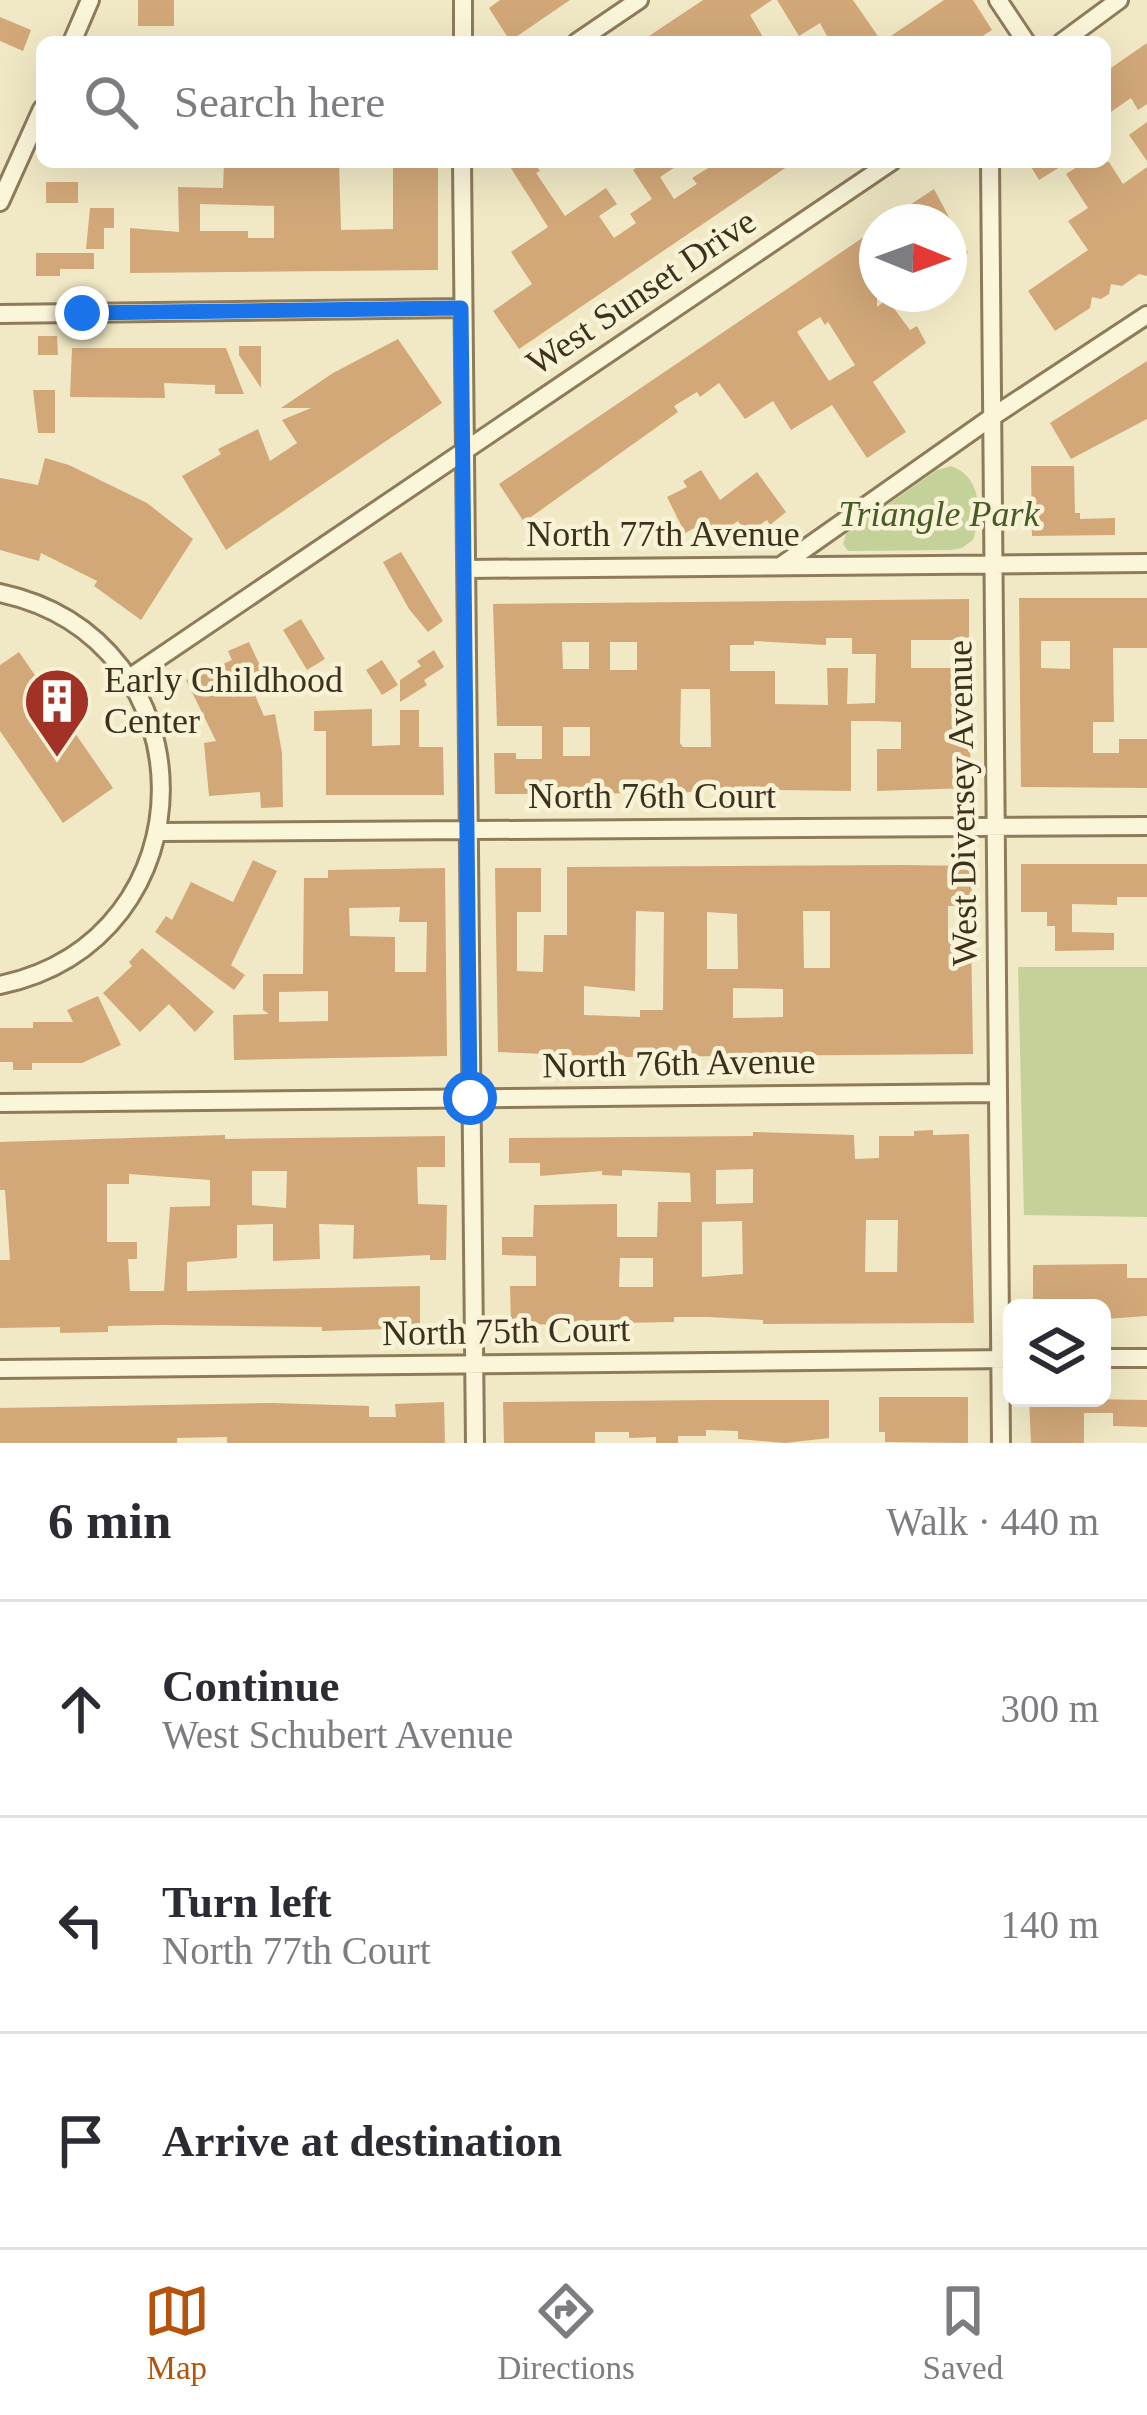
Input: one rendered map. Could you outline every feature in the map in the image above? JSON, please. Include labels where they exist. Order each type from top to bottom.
[{"type":"street","points":[[75,36],[90,0]]},
{"type":"street","points":[[463,0],[463,36]]},
{"type":"street","points":[[586,36],[639,0]]},
{"type":"street","points":[[998,0],[1022,36]]},
{"type":"street","points":[[1070,36],[1119,0]]},
{"type":"street","points":[[0,202],[36,122]]},
{"type":"street","points":[[462,168],[475,1443]]},
{"type":"street","name":"West Sunset Drive","points":[[129,677],[882,168]]},
{"type":"street","name":"West Diversey Avenue","points":[[990,168],[998,1093],[1004,1299]]},
{"type":"street","points":[[0,314],[461,308]]},
{"type":"street","points":[[781,566],[1147,315]]},
{"type":"street","name":"North 77th Avenue","points":[[467,569],[1147,563]]},
{"type":"street","points":[[0,592],[38,603],[69,620],[97,641],[129,677],[149,716],[162,786],[158,832],[137,885],[103,931],[57,965],[0,985]]},
{"type":"street","name":"North 76th Court","points":[[158,832],[1147,826]]},
{"type":"street","name":"North 76th Avenue","points":[[0,1103],[998,1093]]},
{"type":"street","points":[[1111,1358],[1147,1358]]},
{"type":"street","name":"North 75th Court","points":[[0,1369],[1003,1359]]},
{"type":"street","name":"West Diversey Avenue","points":[[1001,1443],[1003,1407]]},
{"type":"green space","name":"Triangle Park","points":[[951,466],[969,478],[977,497],[973,540],[950,550],[848,551],[843,544],[846,534],[937,470]]},
{"type":"green space","points":[[1018,967],[1147,967],[1147,1217],[1024,1215]]},
{"type":"building","points":[[138,0],[174,0],[174,26],[138,26]]},
{"type":"building","points":[[500,0],[570,0],[517,36],[507,36],[489,8]]},
{"type":"building","points":[[703,0],[772,0],[750,15],[762,36],[649,36]]},
{"type":"building","points":[[777,0],[853,0],[878,36],[827,36],[820,23],[799,36]]},
{"type":"building","points":[[944,0],[973,0],[992,30],[982,36],[891,36]]},
{"type":"building","points":[[0,17],[31,30],[23,51],[0,41]]},
{"type":"building","points":[[1147,43],[1147,104],[1138,110],[1131,98],[1111,112],[1111,68]]},
{"type":"building","points":[[1147,122],[1147,161],[1129,135]]},
{"type":"building","points":[[1111,165],[1123,184],[1147,167],[1147,276],[1139,274],[1122,286],[1111,284],[1109,294],[1092,297],[1090,308],[1055,331],[1028,291],[1088,250],[1068,221],[1088,208],[1066,174],[1076,168]]},
{"type":"building","points":[[224,168],[339,168],[341,230],[393,229],[393,168],[438,168],[438,270],[130,273],[130,228],[179,232],[178,187],[223,188]],"holes":[[[200,204],[274,206],[274,238],[248,238],[248,231],[200,231]]]},
{"type":"building","points":[[511,168],[538,168],[536,173],[565,216],[606,188],[617,204],[599,216],[614,238],[636,223],[630,214],[652,199],[636,168],[674,168],[660,177],[674,199],[697,184],[692,178],[708,168],[785,168],[519,349],[493,311],[532,284],[511,252],[548,227]]},
{"type":"building","points":[[1032,168],[1058,168],[1039,180]]},
{"type":"building","points":[[46,182],[78,182],[78,203],[46,203]]},
{"type":"building","points":[[934,189],[942,204],[911,204]]},
{"type":"building","points":[[90,208],[114,208],[114,228],[104,228],[104,249],[86,249]]},
{"type":"building","points":[[859,240],[859,312],[897,312],[910,330],[917,326],[926,343],[873,382],[906,432],[867,458],[832,405],[791,430],[773,401],[745,419],[719,383],[700,397],[697,392],[674,406],[678,412],[524,522],[499,484]],"holes":[[[820,317],[825,325],[828,322],[855,365],[829,381],[797,332]]]},
{"type":"building","points":[[36,253],[94,253],[94,269],[60,269],[60,276],[36,276]]},
{"type":"building","points":[[38,336],[57,336],[58,355],[38,355]]},
{"type":"building","points":[[398,339],[442,403],[226,550],[182,476],[221,454],[218,449],[258,429],[270,461],[297,443],[282,420],[311,408],[281,408],[333,373]]},
{"type":"building","points":[[239,346],[261,346],[261,388],[239,355]]},
{"type":"building","points":[[72,348],[226,348],[244,394],[215,394],[215,385],[164,383],[165,398],[70,397]]},
{"type":"building","points":[[1147,361],[1147,419],[1071,459],[1050,423]]},
{"type":"building","points":[[33,390],[55,390],[55,433],[38,433]]},
{"type":"building","points":[[45,458],[147,503],[193,539],[141,620],[94,586],[97,581],[41,553],[39,561],[0,550],[0,478],[38,485]]},
{"type":"building","points":[[1031,466],[1074,466],[1075,513],[1080,513],[1080,519],[1115,518],[1115,535],[1032,536]]},
{"type":"building","points":[[701,470],[720,500],[757,472],[786,512],[770,525],[767,520],[746,534],[738,521],[717,535],[708,521],[685,533],[667,497],[687,487],[683,481]]},
{"type":"building","points":[[401,552],[443,621],[428,632],[383,562]]},
{"type":"building","points":[[1019,598],[1147,598],[1147,648],[1113,648],[1114,722],[1093,722],[1093,753],[1119,753],[1119,739],[1147,739],[1147,788],[1021,787]],"holes":[[[1041,641],[1070,641],[1070,669],[1041,668]]]},
{"type":"building","points":[[969,599],[969,640],[911,640],[911,668],[971,668],[970,788],[877,791],[877,749],[901,749],[901,722],[851,721],[851,791],[495,794],[494,753],[542,759],[542,726],[497,726],[493,604]],"holes":[[[826,638],[852,638],[852,654],[876,654],[875,703],[847,704],[848,668],[827,668],[828,705],[775,704],[775,671],[730,671],[730,645],[754,645],[754,641],[826,645]],[[562,642],[589,642],[589,669],[563,669]],[[610,642],[637,642],[637,670],[610,670]],[[681,689],[710,689],[711,747],[683,747]],[[563,727],[590,727],[590,756],[563,756]]]},
{"type":"building","points":[[301,619],[325,659],[307,670],[283,630]]},
{"type":"building","points":[[249,642],[263,672],[248,679],[264,716],[275,714],[282,753],[283,807],[261,808],[260,792],[209,796],[204,743],[216,741],[186,680],[232,660],[228,651]]},
{"type":"building","points":[[434,650],[444,667],[400,702],[400,680]]},
{"type":"building","name":"Early Childhood Center","points":[[19,652],[113,788],[63,823],[0,731],[0,665]]},
{"type":"building","points":[[382,660],[398,685],[382,695],[366,670]]},
{"type":"building","points":[[372,709],[372,746],[400,745],[400,710],[419,710],[419,747],[443,747],[444,795],[326,795],[326,731],[314,731],[314,711]]},
{"type":"building","points":[[253,860],[277,871],[231,965],[245,975],[234,990],[155,932],[166,916],[172,920],[191,882],[233,902]]},
{"type":"building","points":[[1021,864],[1147,864],[1147,897],[1117,897],[1117,905],[1072,904],[1072,932],[1114,933],[1114,950],[1055,951],[1055,926],[1047,926],[1047,912],[1021,912]]},
{"type":"building","points":[[971,866],[972,905],[948,906],[948,933],[971,933],[973,1054],[616,1057],[498,1052],[495,868],[541,868],[541,912],[517,912],[517,971],[543,972],[544,935],[567,935],[567,867]],"holes":[[[636,911],[664,912],[663,1010],[640,1010],[640,1017],[584,1015],[584,986],[635,991]],[[803,911],[830,911],[830,968],[804,968]],[[707,912],[737,914],[738,969],[707,969]],[[733,988],[783,989],[783,1017],[733,1018]]]},
{"type":"building","points":[[445,868],[447,1056],[234,1060],[233,1015],[269,1014],[263,1010],[263,974],[303,974],[304,878],[328,878],[328,870]],"holes":[[[400,907],[399,922],[427,922],[426,972],[395,972],[395,937],[350,936],[349,908]],[[328,991],[328,1021],[279,1022],[279,992]]]},
{"type":"building","points":[[142,948],[214,1012],[195,1032],[169,1004],[140,1032],[103,993],[132,966],[129,962]]},
{"type":"building","points":[[98,996],[121,1045],[82,1063],[32,1063],[32,1070],[13,1070],[13,1062],[0,1062],[0,1028],[73,1022],[67,1010]]},
{"type":"building","points":[[914,1131],[969,1134],[974,1323],[763,1324],[763,1320],[674,1317],[674,1322],[511,1325],[510,1286],[536,1286],[536,1256],[502,1255],[502,1237],[533,1237],[534,1205],[617,1204],[617,1237],[657,1237],[658,1202],[691,1202],[690,1173],[622,1170],[622,1176],[602,1175],[602,1171],[540,1176],[540,1163],[509,1163],[509,1138],[753,1136],[753,1132],[854,1135],[855,1159],[879,1158],[879,1136],[914,1136]],"holes":[[[753,1169],[753,1203],[716,1204],[716,1170]],[[866,1220],[898,1220],[897,1272],[865,1272]],[[742,1221],[743,1274],[702,1277],[702,1222]],[[620,1258],[653,1258],[653,1287],[619,1287]]]},
{"type":"building","points":[[225,1135],[225,1139],[445,1136],[445,1167],[417,1167],[418,1204],[447,1205],[446,1260],[430,1260],[430,1255],[353,1259],[354,1225],[319,1224],[320,1259],[273,1261],[273,1224],[237,1225],[237,1258],[187,1262],[187,1291],[420,1286],[420,1328],[322,1331],[322,1327],[164,1325],[60,1333],[60,1327],[0,1328],[0,1260],[10,1260],[5,1190],[0,1190],[0,1142]],"holes":[[[252,1171],[287,1171],[286,1208],[252,1205]],[[129,1174],[210,1180],[210,1206],[170,1207],[164,1291],[130,1291],[128,1259],[137,1259],[137,1242],[107,1242],[107,1184],[129,1184]]]},
{"type":"building","points":[[1127,1264],[1127,1278],[1147,1278],[1147,1316],[1111,1319],[1111,1299],[1033,1299],[1033,1265]]},
{"type":"building","points":[[879,1397],[968,1397],[968,1443],[885,1442],[885,1432],[879,1432]]},
{"type":"building","points":[[1111,1399],[1147,1400],[1147,1427],[1113,1426],[1113,1413],[1084,1413],[1084,1443],[1031,1443],[1029,1407],[1111,1407]]},
{"type":"building","points":[[829,1400],[829,1438],[785,1443],[738,1439],[738,1431],[706,1430],[706,1436],[678,1436],[678,1443],[656,1443],[656,1437],[629,1438],[629,1432],[595,1432],[595,1443],[504,1443],[503,1402]]},
{"type":"building","points":[[444,1402],[445,1443],[227,1443],[227,1437],[177,1438],[177,1443],[0,1443],[0,1408],[273,1403],[369,1406],[369,1417],[396,1417],[395,1404]]},
{"type":"place","name":"Early Childhood Center","points":[[57,760]]},
{"type":"route","points":[[82,313],[461,308],[470,1098]]}]
